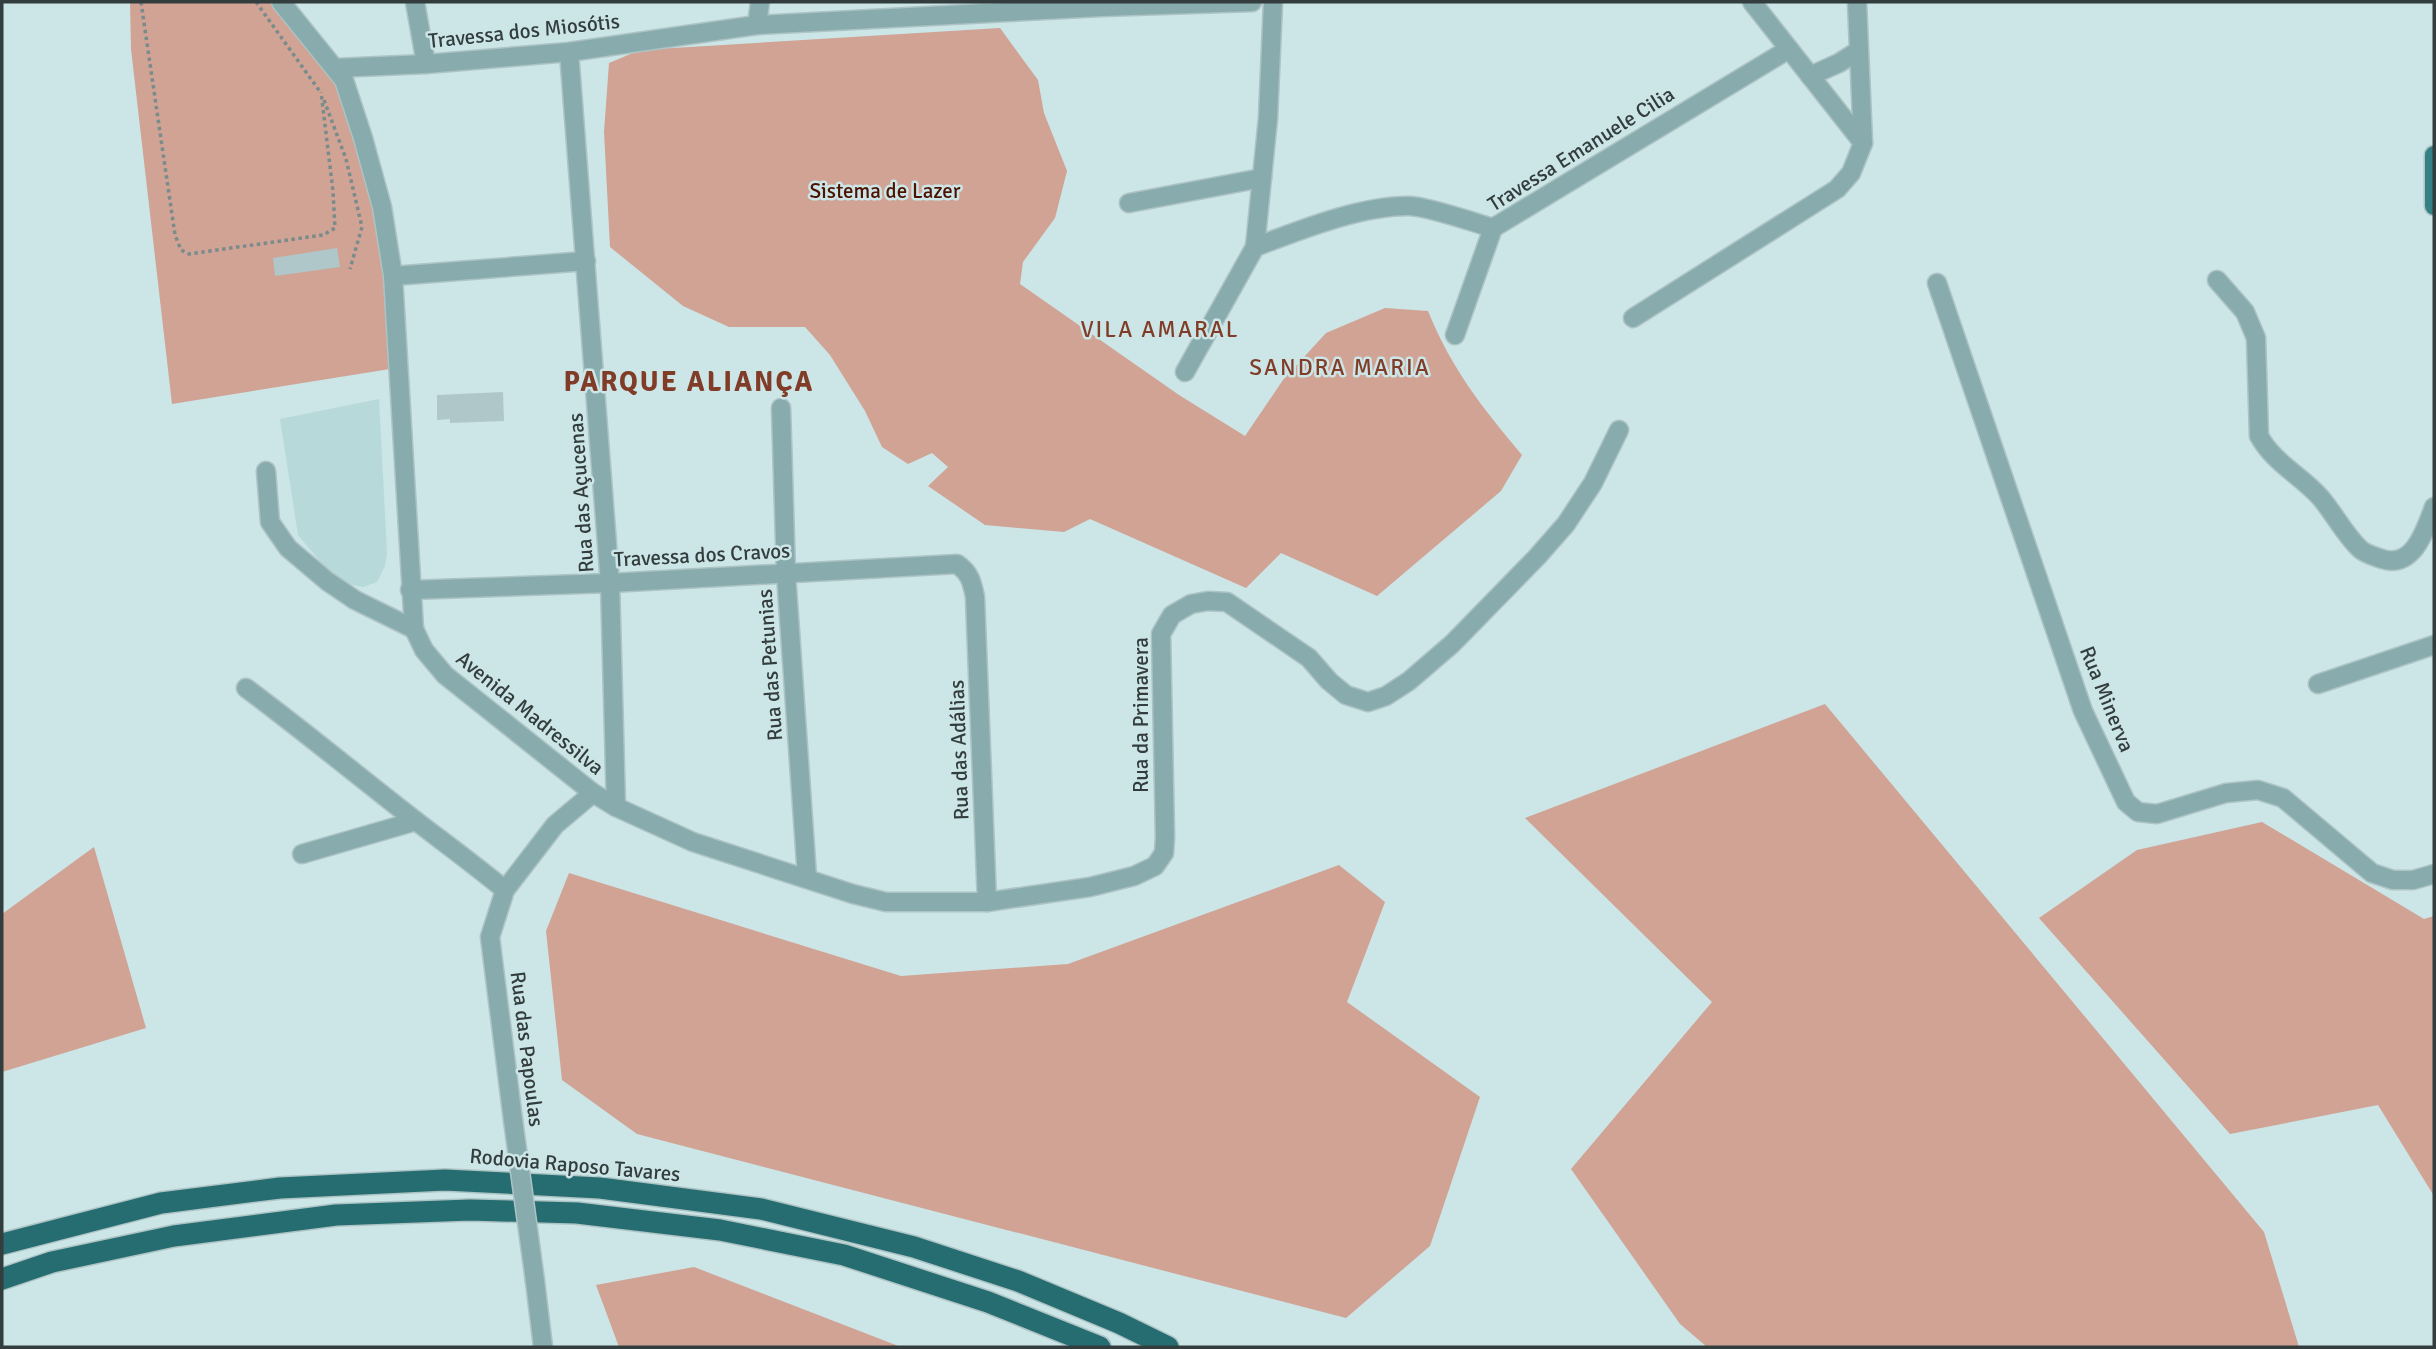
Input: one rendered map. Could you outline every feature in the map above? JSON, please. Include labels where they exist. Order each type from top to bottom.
[{"type":"highway","name":"Rodovia Raposo Tavares","points":[[2,1244],[161,1203],[280,1188],[445,1180],[600,1188],[761,1209],[914,1247],[1018,1281],[1168,1347]]},
{"type":"highway","points":[[2,1279],[52,1262],[174,1236],[335,1215],[470,1210],[577,1213],[720,1230],[844,1255],[988,1302],[1100,1347]]},
{"type":"main road","points":[[2434,155],[2434,206]]},
{"type":"street","name":"Avenida Madressilva","points":[[281,2],[344,80],[382,206],[393,276],[414,629],[424,650],[444,675],[593,793],[616,807],[692,842],[853,894],[886,902],[987,902],[1090,887],[1134,876],[1155,866],[1164,853],[1165,837]]},
{"type":"street","points":[[415,2],[426,64]]},
{"type":"street","points":[[757,25],[760,2]]},
{"type":"street","name":"Travessa dos Miosótis","points":[[336,68],[426,64],[569,52],[757,25],[1104,4],[1252,2]]},
{"type":"street","points":[[1185,372],[1255,247],[1268,118],[1273,2]]},
{"type":"street","points":[[1752,2],[1863,143]]},
{"type":"street","points":[[1633,318],[1838,189],[1852,173],[1863,143],[1857,2]]},
{"type":"street","name":"Travessa Emanuele Cilia","points":[[1455,335],[1493,228],[1789,49]]},
{"type":"street","points":[[1810,76],[1858,51]]},
{"type":"street","name":"Rua das Açucenas","points":[[569,52],[610,583],[616,807]]},
{"type":"street","points":[[1129,203],[1262,178]]},
{"type":"street","points":[[1255,247],[1308,228],[1379,209],[1412,206],[1493,228]]},
{"type":"street","points":[[393,276],[586,261]]},
{"type":"street","points":[[2217,279],[2245,312],[2256,338],[2259,436],[2274,457],[2318,495],[2361,550],[2382,560],[2397,561],[2410,554],[2421,540],[2434,507]]},
{"type":"street","name":"Rua Minerva","points":[[1937,283],[2083,711],[2126,802],[2138,812],[2157,814],[2226,793],[2258,790],[2283,798],[2372,873],[2393,880],[2413,880],[2434,874]]},
{"type":"street","name":"Rua das Petunias","points":[[781,408],[786,574],[807,877]]},
{"type":"street","name":"Rua da Primavera","points":[[1165,837],[1161,634],[1172,615],[1191,604],[1227,602],[1309,658],[1329,681],[1346,695],[1368,702],[1386,696],[1409,681],[1452,644],[1566,524],[1592,483],[1619,430]]},
{"type":"street","points":[[266,471],[270,522],[288,548],[327,581],[355,600],[414,629]]},
{"type":"street","name":"Travessa dos Cravos","points":[[410,590],[610,583],[957,564],[971,577],[975,597]]},
{"type":"street","name":"Rua das Adálias","points":[[975,597],[987,902]]},
{"type":"street","points":[[2318,684],[2434,645]]},
{"type":"street","points":[[246,688],[505,890]]},
{"type":"street","name":"Rua das Papoulas","points":[[543,1347],[490,937],[505,890],[555,825],[593,793]]},
{"type":"street","points":[[302,854],[416,821]]},
{"type":"path","points":[[141,2],[175,235],[181,250],[189,254],[323,235],[334,228],[333,191],[321,92]]},
{"type":"path","points":[[256,2],[321,92],[346,159],[362,227],[350,269]]},
{"type":"shaded area","points":[[379,399],[387,553],[385,566],[377,582],[363,587],[348,584],[327,570],[298,535],[280,419]]},
{"type":"green space","points":[[130,2],[274,2],[339,81],[382,238],[390,369],[172,404],[131,49]]},
{"type":"green space","name":"Sistema de Lazer","points":[[1000,28],[1038,80],[1044,113],[1067,171],[1055,218],[1023,262],[1020,284],[1179,395],[1245,436],[1283,380],[1326,333],[1385,308],[1428,311],[1447,352],[1469,387],[1522,455],[1501,491],[1377,596],[1281,553],[1246,588],[1090,519],[1064,532],[985,525],[928,486],[948,467],[932,453],[908,464],[882,447],[865,411],[830,355],[805,327],[729,327],[683,306],[610,247],[604,132],[609,63],[640,50]]},
{"type":"green space","points":[[1825,704],[2264,1232],[2299,1347],[1707,1347],[1680,1324],[1571,1169],[1712,1002],[1525,818]]},
{"type":"green space","points":[[2262,822],[2424,919],[2434,916],[2434,1196],[2378,1105],[2230,1134],[2039,918],[2137,850]]},
{"type":"green space","points":[[94,847],[146,1028],[2,1072],[2,914]]},
{"type":"green space","points":[[1339,865],[1385,902],[1347,1002],[1480,1097],[1430,1246],[1346,1318],[637,1134],[562,1080],[546,931],[569,873],[901,976],[1068,964]]},
{"type":"green space","points":[[694,1267],[901,1347],[619,1347],[596,1285]]},
{"type":"building","points":[[337,248],[340,267],[275,276],[273,258]]},
{"type":"building","points":[[503,392],[504,421],[450,423],[450,419],[437,420],[437,395]]},
{"type":"district","name":"VILA AMARAL","points":[[1160,329]]},
{"type":"district","name":"SANDRA MARIA","points":[[1340,367]]},
{"type":"district","name":"PARQUE ALIANÇA","points":[[689,381]]}]
